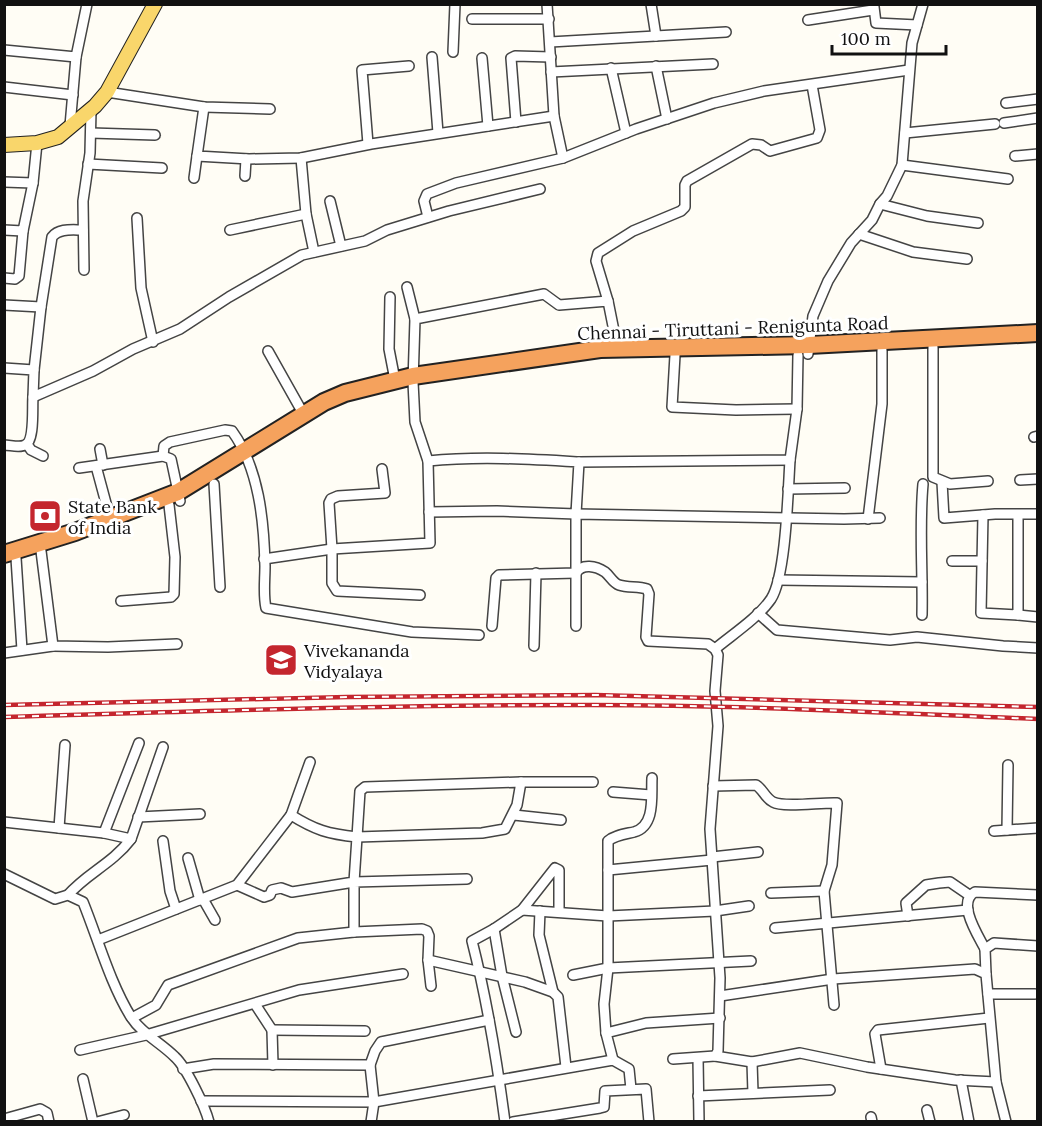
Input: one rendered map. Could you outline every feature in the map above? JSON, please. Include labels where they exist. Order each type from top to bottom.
[{"type":"highway","name":"Chennai - Tiruttani - Renigunta Road","points":[[618,352],[675,355],[805,351],[1038,333]]},
{"type":"highway","name":"Chennai - Tiruttani - Renigunta Road","points":[[8,558],[110,518],[176,499],[302,424],[346,401],[413,382],[618,352],[882,350],[1038,342]]},
{"type":"highway","name":"Chennai - Tiruttani - Renigunta Road","points":[[8,558],[41,551],[214,484],[247,457],[324,402],[345,393],[395,380],[413,382]]},
{"type":"main road","points":[[4,145],[37,143],[58,137],[91,110],[107,92],[155,4]]},
{"type":"street","points":[[70,126],[76,57],[87,4]]},
{"type":"street","points":[[453,52],[455,4]]},
{"type":"street","points":[[547,4],[554,116],[563,158]]},
{"type":"street","points":[[651,4],[656,36]]},
{"type":"street","points":[[715,649],[771,599],[778,580],[790,460],[805,351],[813,316],[828,281],[851,243],[872,220],[902,165],[912,43],[923,4]]},
{"type":"street","points":[[808,20],[874,8],[876,22],[917,25]]},
{"type":"street","points":[[472,19],[549,19]]},
{"type":"street","points":[[550,42],[726,33]]},
{"type":"street","points":[[4,50],[76,57]]},
{"type":"street","points":[[516,122],[511,58],[515,56],[551,57]]},
{"type":"street","points":[[432,57],[438,133]]},
{"type":"street","points":[[482,58],[488,126]]},
{"type":"street","points":[[551,72],[713,64]]},
{"type":"street","points":[[368,144],[362,70],[409,66]]},
{"type":"street","points":[[656,66],[667,119]]},
{"type":"street","points":[[610,68],[626,133]]},
{"type":"street","points":[[428,218],[424,201],[427,194],[456,183],[563,158],[626,133],[714,103],[754,94],[909,70]]},
{"type":"street","points":[[618,352],[608,301],[596,261],[598,253],[633,231],[681,211],[685,207],[687,181],[752,144],[761,145],[770,151],[817,138],[820,130],[812,85]]},
{"type":"street","points":[[4,87],[73,95]]},
{"type":"street","points":[[107,92],[204,107],[270,109]]},
{"type":"street","points":[[1006,103],[1038,99]]},
{"type":"street","points":[[194,178],[204,107]]},
{"type":"street","points":[[84,270],[83,201],[91,133],[91,110]]},
{"type":"street","points":[[197,156],[246,159],[301,158],[368,144],[554,116]]},
{"type":"street","points":[[905,133],[1038,118]]},
{"type":"street","points":[[91,133],[155,135]]},
{"type":"street","points":[[4,278],[15,279],[21,271],[23,231],[33,183],[37,143]]},
{"type":"street","points":[[1015,156],[1038,154]]},
{"type":"street","points":[[301,158],[306,214],[314,252]]},
{"type":"street","points":[[245,176],[246,159]]},
{"type":"street","points":[[88,164],[162,168]]},
{"type":"street","points":[[902,165],[1008,179]]},
{"type":"street","points":[[4,182],[33,183]]},
{"type":"street","points":[[33,397],[180,329],[302,255],[365,241],[387,230],[495,199],[540,189]]},
{"type":"street","points":[[330,201],[341,246]]},
{"type":"street","points":[[880,204],[927,216],[978,223]]},
{"type":"street","points":[[230,230],[306,214]]},
{"type":"street","points":[[137,218],[141,288],[153,342]]},
{"type":"street","points":[[4,230],[23,231]]},
{"type":"street","points":[[27,444],[31,437],[40,307],[52,237],[56,232],[83,230]]},
{"type":"street","points":[[859,234],[913,252],[967,260]]},
{"type":"street","points":[[264,559],[332,549],[430,543],[428,461],[415,422],[413,382],[415,319],[407,286]]},
{"type":"street","points":[[415,319],[544,294],[559,305],[608,301]]},
{"type":"street","points":[[390,297],[389,349],[395,380]]},
{"type":"street","points":[[4,304],[40,307]]},
{"type":"street","points":[[933,347],[933,477],[950,484],[988,481]]},
{"type":"street","points":[[868,519],[882,404],[882,350]]},
{"type":"street","points":[[268,351],[304,415]]},
{"type":"street","points":[[675,355],[672,407],[736,410],[797,409]]},
{"type":"street","points":[[4,368],[34,370]]},
{"type":"street","points":[[163,456],[164,446],[170,442],[225,430],[232,431],[247,457],[258,493],[266,608],[412,632],[479,635]]},
{"type":"street","points":[[4,445],[27,444]]},
{"type":"street","points":[[27,444],[31,450],[43,456]]},
{"type":"street","points":[[100,449],[99,465],[110,518]]},
{"type":"street","points":[[79,468],[163,456],[171,459],[176,499],[174,594],[171,597],[121,601]]},
{"type":"street","points":[[428,461],[458,458],[579,462],[790,460]]},
{"type":"street","points":[[576,626],[576,514],[579,462]]},
{"type":"street","points":[[382,469],[385,493],[338,496],[331,499],[329,503],[332,583],[337,591],[420,595]]},
{"type":"street","points":[[1020,480],[1038,479]]},
{"type":"street","points":[[942,482],[944,518],[1038,514]]},
{"type":"street","points":[[214,484],[220,587]]},
{"type":"street","points":[[922,615],[920,554],[923,484]]},
{"type":"street","points":[[788,489],[845,488]]},
{"type":"street","points":[[429,512],[497,511],[880,518]]},
{"type":"street","points":[[984,515],[981,613],[1038,616]]},
{"type":"street","points":[[1018,515],[1018,615]]},
{"type":"street","points":[[41,551],[53,646]]},
{"type":"street","points":[[8,558],[22,650]]},
{"type":"street","points":[[952,561],[982,561]]},
{"type":"street","points":[[576,573],[581,567],[592,567],[604,572],[619,585],[639,586],[647,589],[649,594],[646,637],[648,641],[698,642],[708,644],[715,649],[718,655],[714,691],[718,726],[710,829],[720,996],[718,1051],[715,1056]]},
{"type":"street","points":[[492,626],[496,578],[503,573],[576,573]]},
{"type":"street","points":[[534,646],[536,573]]},
{"type":"street","points":[[778,580],[922,582]]},
{"type":"street","points":[[758,613],[777,630],[890,640],[917,637],[1038,648]]},
{"type":"street","points":[[4,653],[53,646],[108,647],[177,644]]},
{"type":"street","points":[[104,833],[139,743]]},
{"type":"street","points":[[59,828],[65,745]]},
{"type":"street","points":[[4,874],[55,899],[68,895],[75,887],[108,864],[123,850],[131,838],[163,747]]},
{"type":"street","points":[[98,940],[237,885],[291,815],[310,762]]},
{"type":"street","points":[[1007,830],[1008,765]]},
{"type":"street","points":[[613,1060],[606,1033],[604,1004],[608,968],[608,841],[645,827],[650,815],[652,778]]},
{"type":"street","points":[[291,815],[312,828],[357,837],[482,833],[505,829],[513,815],[521,782]]},
{"type":"street","points":[[354,932],[354,882],[360,791],[364,787],[593,782]]},
{"type":"street","points":[[713,786],[756,785],[768,799],[779,804],[837,802],[832,865],[824,891],[834,1005]]},
{"type":"street","points":[[614,792],[651,795]]},
{"type":"street","points":[[138,817],[200,814]]},
{"type":"street","points":[[513,815],[561,820]]},
{"type":"street","points":[[4,822],[131,838]]},
{"type":"street","points":[[994,831],[1038,828]]},
{"type":"street","points":[[164,842],[170,891],[176,909]]},
{"type":"street","points":[[608,870],[758,852]]},
{"type":"street","points":[[188,858],[202,899],[215,920]]},
{"type":"street","points":[[505,1122],[500,1079],[472,941],[522,910],[555,868],[559,870],[559,912]]},
{"type":"street","points":[[237,885],[264,897],[270,895],[272,890],[281,888],[292,892],[354,882],[467,879]]},
{"type":"street","points":[[908,916],[906,903],[926,885],[950,882],[969,895]]},
{"type":"street","points":[[771,893],[824,891]]},
{"type":"street","points":[[1006,1122],[996,1082],[985,950],[968,910],[967,901],[969,895],[975,892],[1038,895]]},
{"type":"street","points":[[68,895],[83,902],[120,996],[132,1018],[146,1035],[177,1058],[201,1101],[209,1122]]},
{"type":"street","points":[[522,910],[608,916],[716,911],[749,906]]},
{"type":"street","points":[[776,928],[968,910]]},
{"type":"street","points":[[540,911],[539,935],[553,992]]},
{"type":"street","points":[[132,1018],[156,1005],[168,985],[298,938],[354,932],[422,929],[427,932],[431,987]]},
{"type":"street","points":[[494,929],[502,976],[516,1032]]},
{"type":"street","points":[[985,950],[994,943],[1038,946]]},
{"type":"street","points":[[428,960],[502,976],[553,992],[558,997],[566,1067]]},
{"type":"street","points":[[573,975],[608,968],[751,961]]},
{"type":"street","points":[[720,996],[833,979],[975,969],[986,974]]},
{"type":"street","points":[[80,1050],[146,1035],[299,990],[403,974]]},
{"type":"street","points":[[988,994],[1035,994]]},
{"type":"street","points":[[255,1004],[272,1030],[273,1065]]},
{"type":"street","points":[[606,1033],[646,1023],[720,1018]]},
{"type":"street","points":[[881,1069],[875,1034],[878,1030],[989,1018]]},
{"type":"street","points":[[371,1122],[374,1102],[370,1065],[381,1042],[489,1020]]},
{"type":"street","points":[[272,1030],[365,1031]]},
{"type":"street","points":[[673,1059],[715,1056],[752,1062],[801,1053],[881,1069],[961,1080],[996,1082]]},
{"type":"street","points":[[698,1058],[699,1122]]},
{"type":"street","points":[[201,1101],[374,1102],[613,1060],[629,1069],[631,1089]]},
{"type":"street","points":[[752,1062],[753,1094]]},
{"type":"street","points":[[183,1069],[213,1064],[370,1065]]},
{"type":"street","points":[[83,1079],[95,1122],[124,1115]]},
{"type":"street","points":[[961,1080],[969,1122]]},
{"type":"street","points":[[513,1122],[604,1107],[605,1091],[631,1089],[646,1089],[649,1122]]},
{"type":"street","points":[[698,1096],[830,1090]]},
{"type":"street","points":[[4,1119],[40,1110],[47,1113],[50,1122]]},
{"type":"street","points":[[927,1110],[930,1122]]},
{"type":"railway","points":[[4,705],[347,697],[595,695],[1038,707]]},
{"type":"railway","points":[[4,717],[371,707],[647,705],[1038,719]]},
{"type":"place","name":"State Bank of India","points":[[45,516]]},
{"type":"place","name":"Vivekananda Vidyalaya","points":[[281,660]]}]
